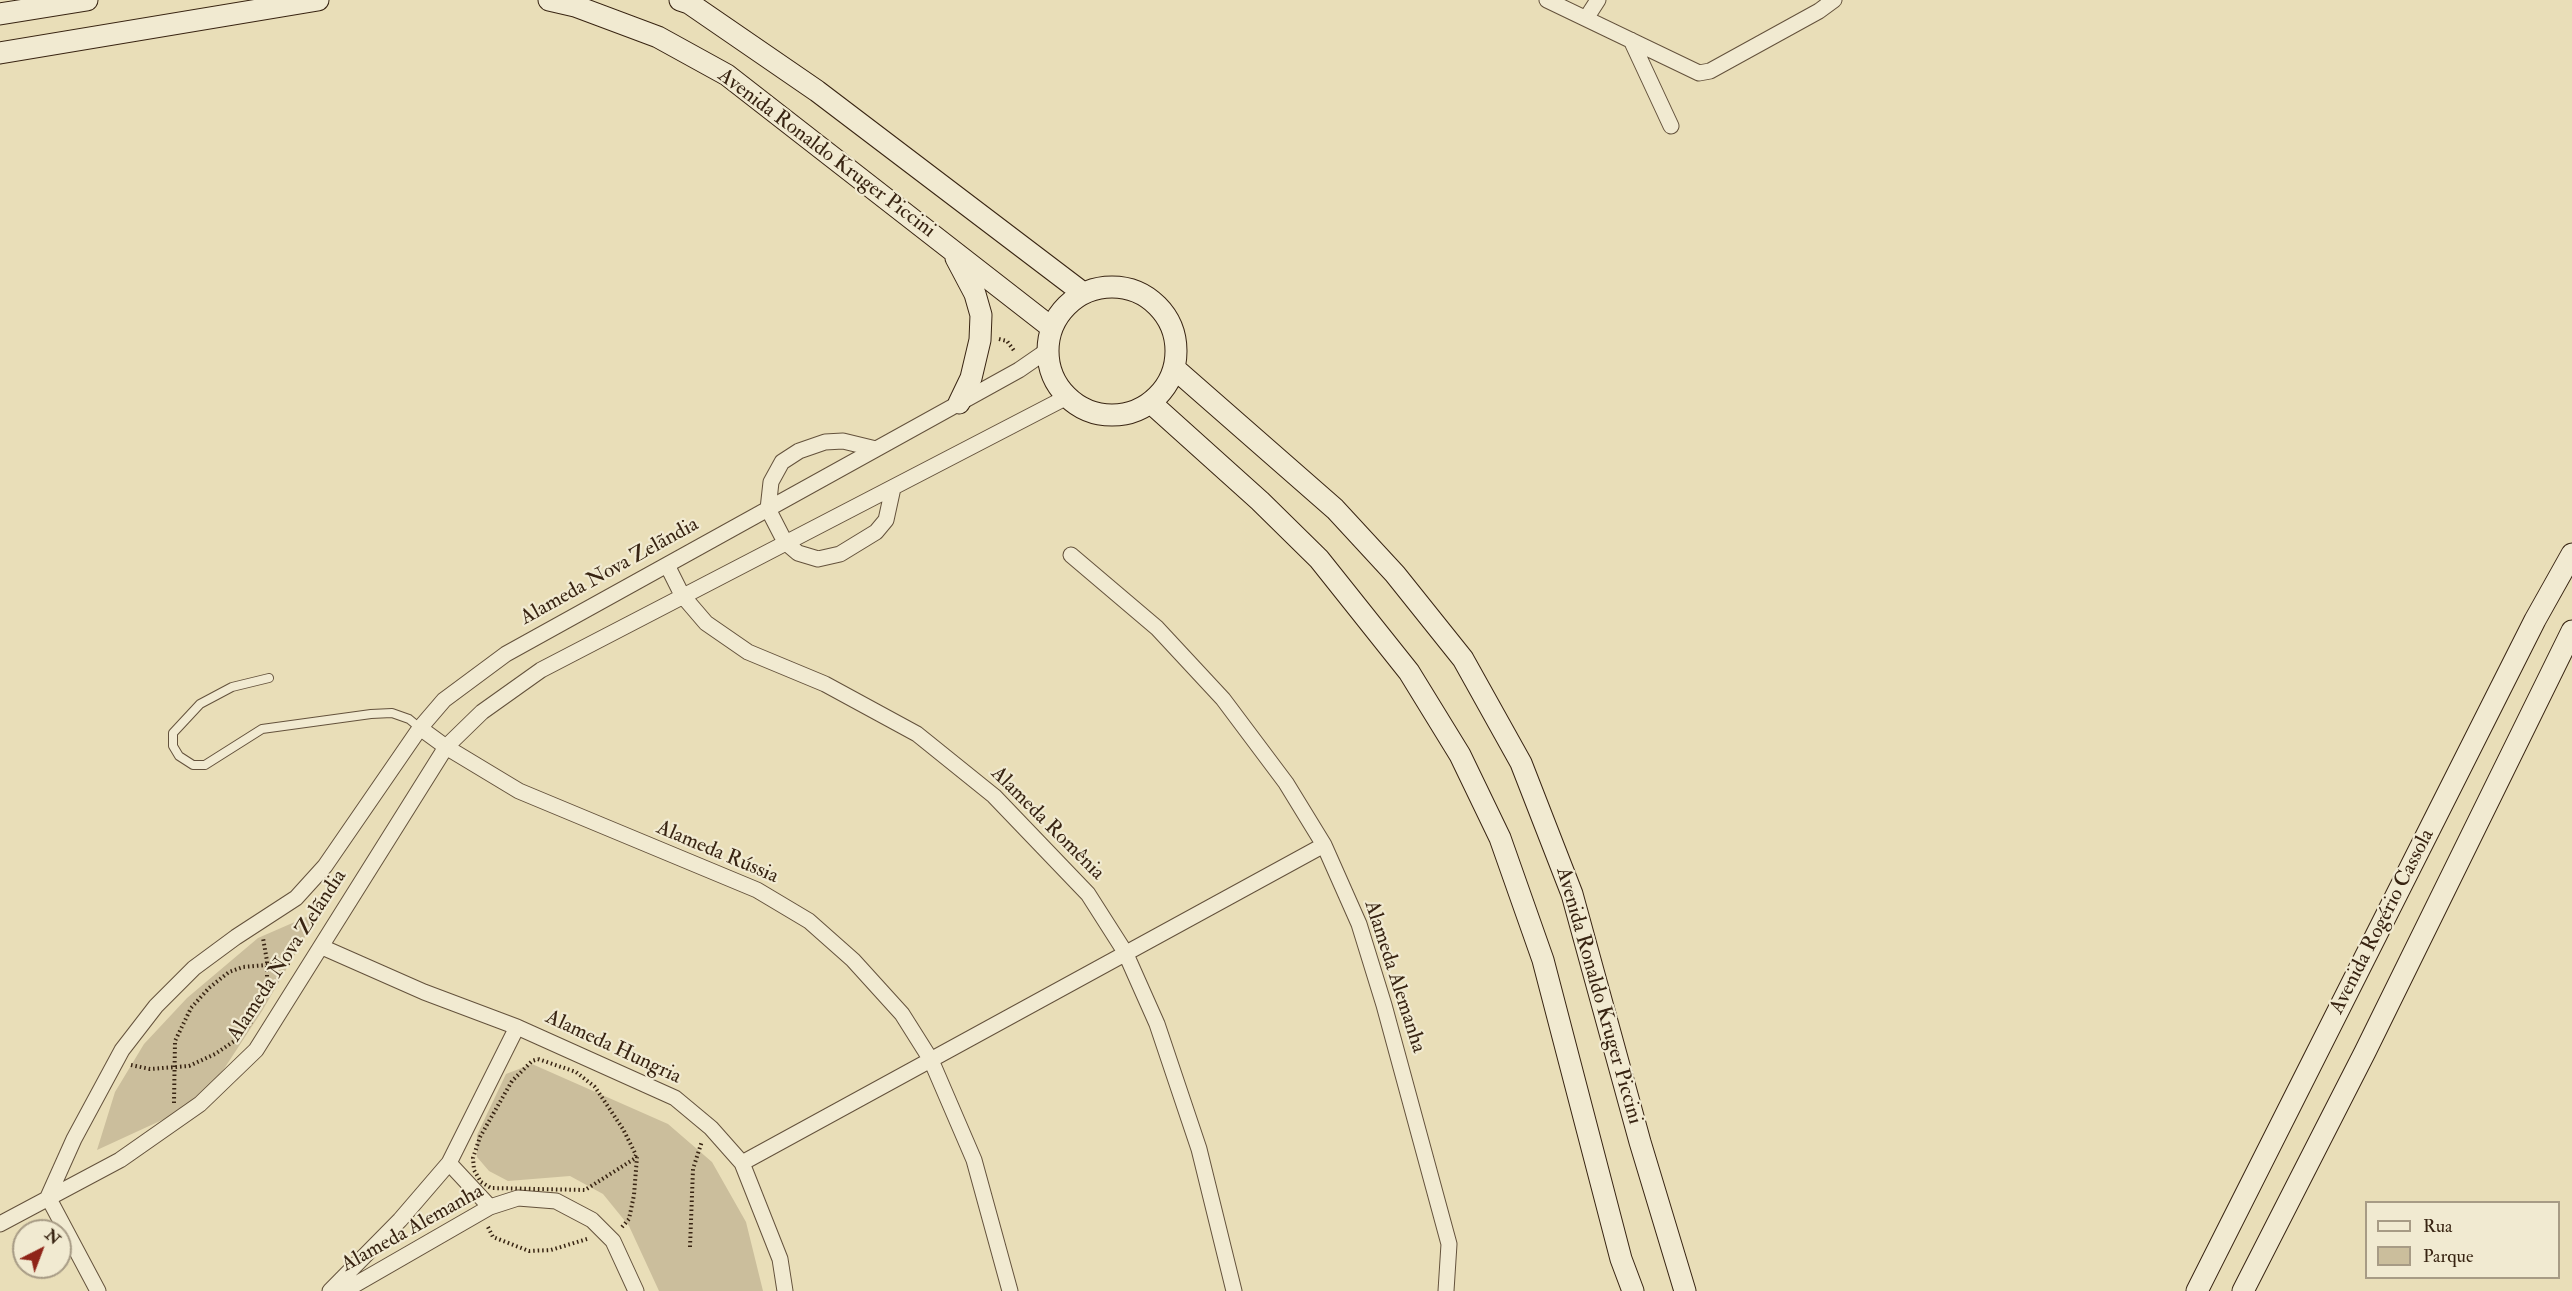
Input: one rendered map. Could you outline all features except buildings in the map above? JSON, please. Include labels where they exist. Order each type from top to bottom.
[{"type":"main road","points":[[0,14],[87,0]]},
{"type":"main road","points":[[0,53],[318,0]]},
{"type":"main road","name":"Avenida Ronaldo Kruger Piccini","points":[[549,0],[575,6],[658,37],[727,75],[1052,328]]},
{"type":"main road","name":"Avenida Ronaldo Kruger Piccini","points":[[680,0],[689,3],[817,91],[1083,293]]},
{"type":"main road","points":[[951,249],[975,294],[981,315],[981,335],[971,378],[959,403]]},
{"type":"main road","points":[[1103,287],[1124,288],[1144,296],[1160,309],[1171,327],[1176,347],[1174,368],[1166,387],[1151,403],[1131,413],[1108,415],[1093,413],[1067,397],[1056,383],[1050,367],[1048,350],[1052,328],[1059,314],[1083,293],[1103,287]]},
{"type":"main road","name":"Avenida Ronaldo Kruger Piccini","points":[[1174,368],[1335,509],[1395,574],[1463,658],[1515,753],[1572,894],[1640,1142],[1684,1291]]},
{"type":"main road","name":"Avenida Ronaldo Kruger Piccini","points":[[1151,403],[1260,501],[1319,559],[1409,672],[1461,755],[1500,838],[1543,960],[1621,1259],[1634,1291]]},
{"type":"main road","name":"Avenida Rogério Cassola","points":[[2197,1291],[2535,620],[2572,554]]},
{"type":"main road","name":"Avenida Rogério Cassola","points":[[2243,1291],[2365,1052],[2572,631]]},
{"type":"street","points":[[1547,0],[1587,17],[1699,73],[1710,71],[1820,11],[1834,0]]},
{"type":"street","points":[[1587,17],[1598,0]]},
{"type":"street","points":[[1631,40],[1671,126]]},
{"type":"street","name":"Alameda Nova Zelãndia","points":[[48,1197],[74,1138],[122,1050],[156,1006],[194,968],[296,898],[325,866],[420,728],[444,700],[506,654],[959,403],[1048,350]]},
{"type":"street","name":"Alameda Nova Zelãndia","points":[[48,1197],[120,1160],[175,1122],[200,1104],[256,1050],[446,747],[482,712],[541,670],[1067,397]]},
{"type":"street","points":[[876,449],[843,441],[825,442],[799,451],[782,462],[771,482],[768,509],[785,542],[798,553],[818,559],[840,554],[876,532],[886,520],[893,488]]},
{"type":"street","name":"Alameda Alemanha","points":[[1071,555],[1157,628],[1223,699],[1286,783],[1324,845],[1359,924],[1387,1016],[1449,1244],[1446,1291]]},
{"type":"street","name":"Alameda Romênia","points":[[667,565],[682,596],[706,623],[748,652],[825,684],[917,734],[994,796],[1088,894],[1125,952],[1157,1024],[1199,1149],[1234,1291]]},
{"type":"street","name":"Alameda Rússia","points":[[420,728],[446,747],[519,791],[758,890],[809,921],[853,960],[902,1014],[931,1060],[974,1161],[1010,1291]]},
{"type":"street","points":[[742,1163],[1324,845]]},
{"type":"street","name":"Alameda Hungria","points":[[322,947],[424,992],[517,1027],[675,1098],[707,1124],[742,1163],[780,1259],[785,1291]]},
{"type":"street","points":[[330,1291],[400,1220],[449,1163],[517,1027]]},
{"type":"street","points":[[449,1163],[490,1207]]},
{"type":"street","points":[[0,1224],[48,1197],[98,1291]]},
{"type":"street","name":"Alameda Alemanha","points":[[344,1291],[362,1283],[490,1207],[518,1198],[556,1201],[592,1220],[614,1241],[636,1291]]},
{"type":"lane","points":[[269,678],[232,687],[200,704],[173,733],[173,746],[179,756],[193,765],[205,765],[262,729],[371,714],[392,713],[409,719],[420,728]]},
{"type":"path","points":[[981,335],[1007,341],[1024,366]]},
{"type":"path","points":[[116,1062],[150,1069],[189,1066],[215,1054],[236,1040],[250,1024],[261,1002],[267,980],[267,964],[260,921]]},
{"type":"path","points":[[175,1122],[175,1041],[191,1008],[209,988],[229,972],[267,964],[310,965]]},
{"type":"path","points":[[532,1061],[548,1061],[576,1072],[595,1087],[623,1129],[636,1155],[634,1159],[585,1190],[513,1189],[491,1188],[480,1182],[474,1170],[473,1158],[480,1137],[512,1081],[532,1061]]},
{"type":"path","points":[[690,1246],[693,1169],[707,1124]]},
{"type":"green space","points":[[320,911],[262,1011],[216,1081],[173,1115],[97,1150],[115,1092],[144,1044],[187,998],[258,938]]},
{"type":"green space","points":[[532,1064],[668,1124],[712,1162],[746,1222],[763,1291],[659,1291],[629,1226],[603,1194],[570,1176],[508,1181],[489,1171],[477,1157],[477,1135],[506,1074]]}]
